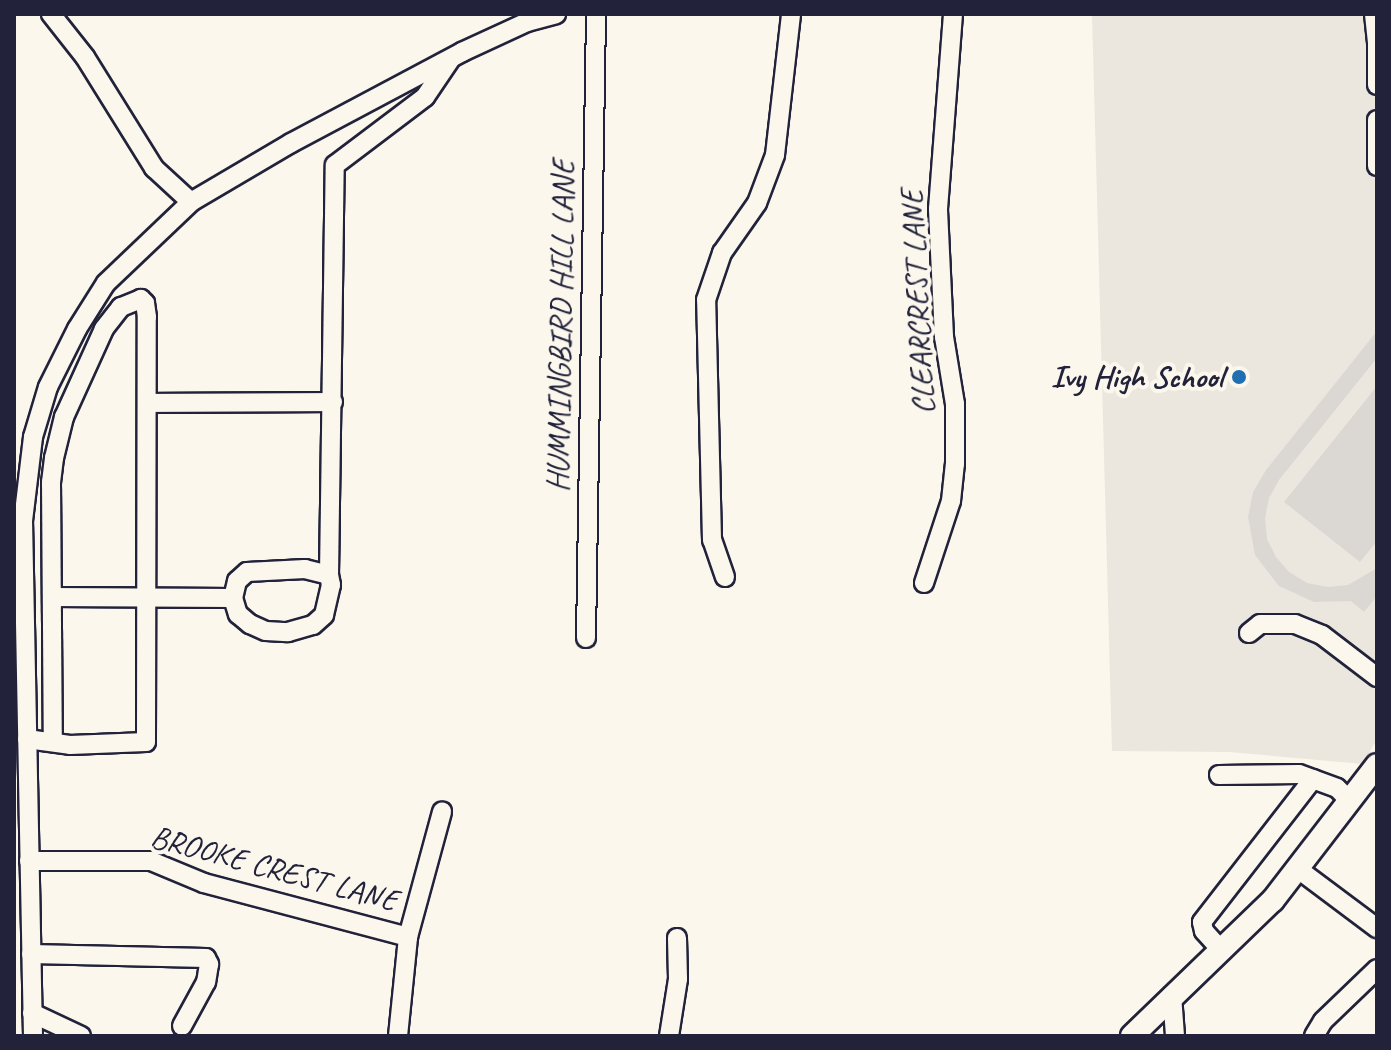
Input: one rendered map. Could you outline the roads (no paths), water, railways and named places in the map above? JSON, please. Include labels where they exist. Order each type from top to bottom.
[{"type":"main road","points":[[1132,1036],[1222,951],[1298,869],[1377,765]]},
{"type":"street","points":[[51,14],[85,57],[154,168],[191,202]]},
{"type":"street","points":[[33,1036],[29,861],[22,804],[27,739],[20,716],[25,484],[33,437],[48,387],[77,329],[106,283],[191,202],[291,143],[452,58],[527,22],[556,14]]},
{"type":"street","name":"HUMMINGBIRD HILL LANE","points":[[586,638],[596,14]]},
{"type":"street","points":[[725,577],[712,540],[706,300],[722,253],[757,203],[775,155],[791,14]]},
{"type":"street","name":"CLEARCREST LANE","points":[[924,583],[951,501],[955,464],[955,404],[944,337],[938,209],[953,14]]},
{"type":"street","points":[[1374,14],[1377,85]]},
{"type":"street","points":[[329,575],[305,569],[247,572],[237,581],[233,598],[238,614],[266,631],[288,632],[313,625],[324,615],[331,585],[335,165],[425,97],[452,58]]},
{"type":"street","points":[[1377,120],[1377,166]]},
{"type":"street","points":[[27,739],[70,745],[146,742],[147,317],[145,303],[137,299],[121,307],[104,329],[64,417],[51,482],[53,742]]},
{"type":"street","points":[[147,403],[333,402]]},
{"type":"street","points":[[52,597],[233,598]]},
{"type":"street","points":[[1249,633],[1260,624],[1295,624],[1322,635],[1377,677]]},
{"type":"street","points":[[1219,775],[1299,774],[1337,788],[1350,801]]},
{"type":"street","points":[[1222,951],[1204,931],[1202,922],[1313,779]]},
{"type":"street","points":[[398,1036],[408,937],[442,812]]},
{"type":"street","name":"BROOKE CREST LANE","points":[[29,861],[151,861],[204,883],[408,937]]},
{"type":"street","points":[[1298,869],[1377,928]]},
{"type":"street","points":[[669,1036],[678,979],[677,938]]},
{"type":"street","points":[[31,954],[206,958],[209,964],[206,982],[182,1026]]},
{"type":"street","points":[[1314,1036],[1323,1021],[1377,969]]},
{"type":"street","points":[[1172,995],[1175,1036]]},
{"type":"street","points":[[32,1013],[81,1036]]},
{"type":"place","name":"Ivy High School","points":[[1239,377]]}]
